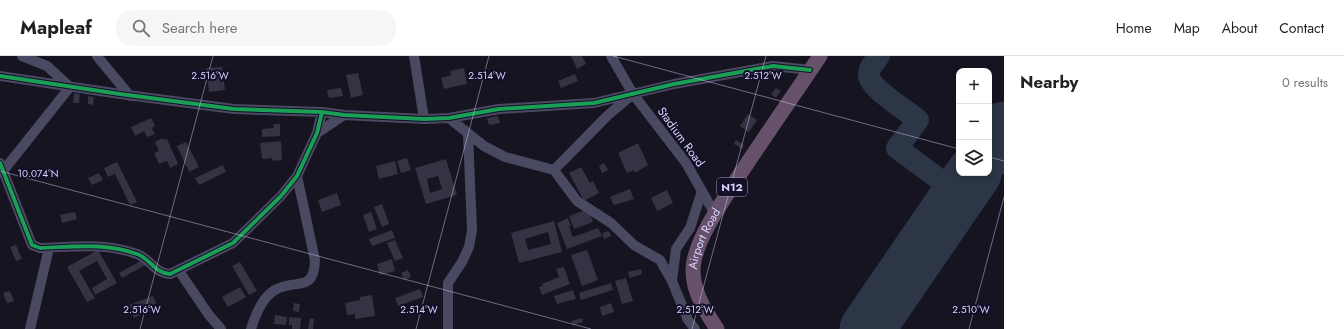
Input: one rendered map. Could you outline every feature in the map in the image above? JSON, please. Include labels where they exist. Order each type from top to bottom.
[{"type":"highway","name":"Airport Road","points":[[717,329],[701,303],[694,282],[694,261],[715,214],[760,144],[820,56]]},
{"type":"street","points":[[22,56],[46,66],[70,86]]},
{"type":"street","points":[[97,56],[130,96]]},
{"type":"street","points":[[414,56],[424,119]]},
{"type":"street","name":"Stadium Road","points":[[610,56],[633,94],[686,163],[715,214]]},
{"type":"street","points":[[1,77],[130,96],[234,109],[322,112],[344,115],[424,119],[449,118],[499,109],[594,102],[674,84],[773,66],[810,70]]},
{"type":"street","points":[[70,86],[1,168],[29,240],[32,245],[40,248],[104,246],[139,254],[157,271],[163,274],[170,274],[179,271],[232,243],[281,196],[297,176],[317,133],[322,112]]},
{"type":"street","points":[[554,170],[607,116],[633,94]]},
{"type":"street","points":[[317,133],[344,115]]},
{"type":"street","points":[[449,118],[484,146],[505,157],[554,170],[577,201],[611,223],[634,245],[660,260],[672,281],[688,320],[695,329]]},
{"type":"street","points":[[448,329],[448,283],[462,262],[469,247],[472,230],[468,134]]},
{"type":"street","points":[[251,329],[261,304],[273,290],[284,285],[303,284],[308,282],[315,270],[315,260],[297,176]]},
{"type":"street","points":[[672,281],[676,249],[690,228],[702,191]]},
{"type":"street","points":[[30,329],[49,248]]},
{"type":"street","points":[[179,271],[209,315],[221,329]]},
{"type":"building","points":[[571,56],[582,56],[586,64],[577,69]]},
{"type":"building","points":[[222,67],[225,90],[209,92],[206,68]]},
{"type":"building","points":[[464,68],[467,84],[444,89],[441,78],[451,75],[450,71]]},
{"type":"building","points":[[358,73],[363,95],[351,98],[346,75]]},
{"type":"building","points":[[575,74],[578,81],[561,88],[558,81]]},
{"type":"building","points":[[341,88],[343,96],[329,98],[327,90]]},
{"type":"building","points":[[776,88],[781,91],[776,98],[771,94]]},
{"type":"building","points":[[74,93],[80,94],[79,103],[73,103]]},
{"type":"building","points":[[88,96],[94,97],[93,105],[88,104]]},
{"type":"building","points":[[748,114],[757,120],[749,132],[740,126]]},
{"type":"building","points":[[498,116],[500,123],[489,125],[487,118]]},
{"type":"building","points":[[151,118],[155,126],[152,128],[155,134],[147,137],[144,131],[135,136],[131,127]]},
{"type":"building","points":[[273,124],[280,124],[280,136],[262,137],[262,129],[274,128]]},
{"type":"building","points":[[163,138],[164,140],[167,139],[178,164],[170,168],[167,161],[159,164],[154,153],[159,151],[155,142]]},
{"type":"building","points":[[736,140],[744,145],[742,149],[734,144]]},
{"type":"building","points":[[281,141],[282,160],[273,161],[272,158],[262,159],[260,143]]},
{"type":"building","points":[[186,142],[199,167],[189,172],[177,146]]},
{"type":"building","points":[[638,143],[648,165],[635,173],[634,170],[627,173],[618,153]]},
{"type":"building","points":[[407,158],[411,170],[401,173],[397,161]]},
{"type":"building","points":[[446,159],[457,195],[426,204],[415,168]],"holes":[[[438,176],[442,189],[430,193],[427,179]]]},
{"type":"building","points":[[395,161],[398,174],[379,179],[376,166]]},
{"type":"building","points":[[117,162],[137,202],[130,205],[115,174],[108,177],[104,168]]},
{"type":"building","points":[[604,163],[608,170],[602,173],[599,166]]},
{"type":"building","points":[[223,165],[226,172],[199,185],[195,178]]},
{"type":"building","points":[[581,167],[590,183],[593,181],[599,193],[584,201],[569,173]]},
{"type":"building","points":[[99,173],[103,180],[92,185],[88,178]]},
{"type":"building","points":[[630,189],[634,199],[614,205],[610,197]]},
{"type":"building","points":[[667,190],[673,203],[657,211],[651,198]]},
{"type":"building","points":[[337,193],[341,205],[322,212],[318,200]]},
{"type":"building","points":[[382,204],[389,224],[382,227],[374,207]]},
{"type":"building","points":[[588,209],[593,222],[574,229],[569,216]]},
{"type":"building","points":[[75,212],[77,219],[62,223],[60,215]]},
{"type":"building","points":[[371,212],[377,229],[369,232],[363,215]]},
{"type":"building","points":[[568,218],[571,226],[569,227],[573,237],[598,228],[602,236],[567,249],[557,223]]},
{"type":"building","points":[[554,221],[562,252],[519,263],[511,233]],"holes":[[[548,232],[551,244],[528,250],[525,239]]]},
{"type":"building","points":[[392,230],[395,238],[372,246],[369,239]]},
{"type":"building","points":[[609,231],[611,236],[604,239],[602,233]]},
{"type":"building","points":[[395,240],[403,258],[395,261],[387,243]]},
{"type":"building","points":[[16,245],[22,259],[16,261],[10,247]]},
{"type":"building","points":[[98,250],[117,283],[95,295],[92,288],[107,279],[97,261],[79,271],[95,298],[87,302],[67,267]]},
{"type":"building","points":[[587,250],[598,280],[582,286],[571,255]]},
{"type":"building","points":[[144,259],[147,264],[122,278],[119,273]]},
{"type":"building","points":[[392,259],[395,271],[380,275],[377,264]]},
{"type":"building","points":[[240,262],[257,291],[249,295],[232,266]]},
{"type":"building","points":[[564,267],[570,284],[542,295],[539,287],[543,286],[542,284],[559,277],[556,269]]},
{"type":"building","points":[[641,269],[642,274],[630,278],[628,272]]},
{"type":"building","points":[[408,270],[411,277],[404,280],[401,273]]},
{"type":"building","points":[[626,278],[633,301],[622,304],[615,281]]},
{"type":"building","points":[[611,283],[613,290],[581,300],[579,293]]},
{"type":"building","points":[[240,287],[246,297],[228,307],[222,297]]},
{"type":"building","points":[[420,289],[423,297],[398,306],[395,298]]},
{"type":"building","points":[[573,290],[576,299],[557,304],[554,296]]},
{"type":"building","points":[[10,291],[14,301],[7,303],[3,293]]},
{"type":"building","points":[[372,295],[375,316],[355,319],[355,314],[347,315],[345,303],[360,300],[360,297]]},
{"type":"building","points":[[153,296],[158,308],[134,318],[129,305]]},
{"type":"building","points":[[294,303],[300,304],[299,312],[293,311]]},
{"type":"building","points":[[611,303],[614,312],[602,316],[600,307]]},
{"type":"building","points":[[275,315],[287,317],[286,325],[274,324]]},
{"type":"building","points":[[289,317],[301,318],[300,329],[292,329],[292,325],[289,325]]},
{"type":"building","points":[[310,318],[314,319],[313,329],[308,329]]},
{"type":"building","points":[[582,318],[583,322],[573,325],[571,321]]},
{"type":"taxiway","points":[[879,56],[872,65],[869,73],[871,81],[890,100],[918,120],[897,148],[959,194]]},
{"type":"runway","points":[[992,147],[1004,129]]},
{"type":"runway","points":[[867,329],[972,176]]},
{"type":"cycle path","points":[[0,76],[234,109],[322,112],[344,115],[424,119],[449,118],[499,109],[594,103],[674,84],[773,66],[810,70]]},
{"type":"cycle path","points":[[0,163],[32,245],[40,248],[89,246],[125,250],[142,256],[156,269],[170,274],[233,243],[281,196],[297,176],[317,133],[322,112]]}]
